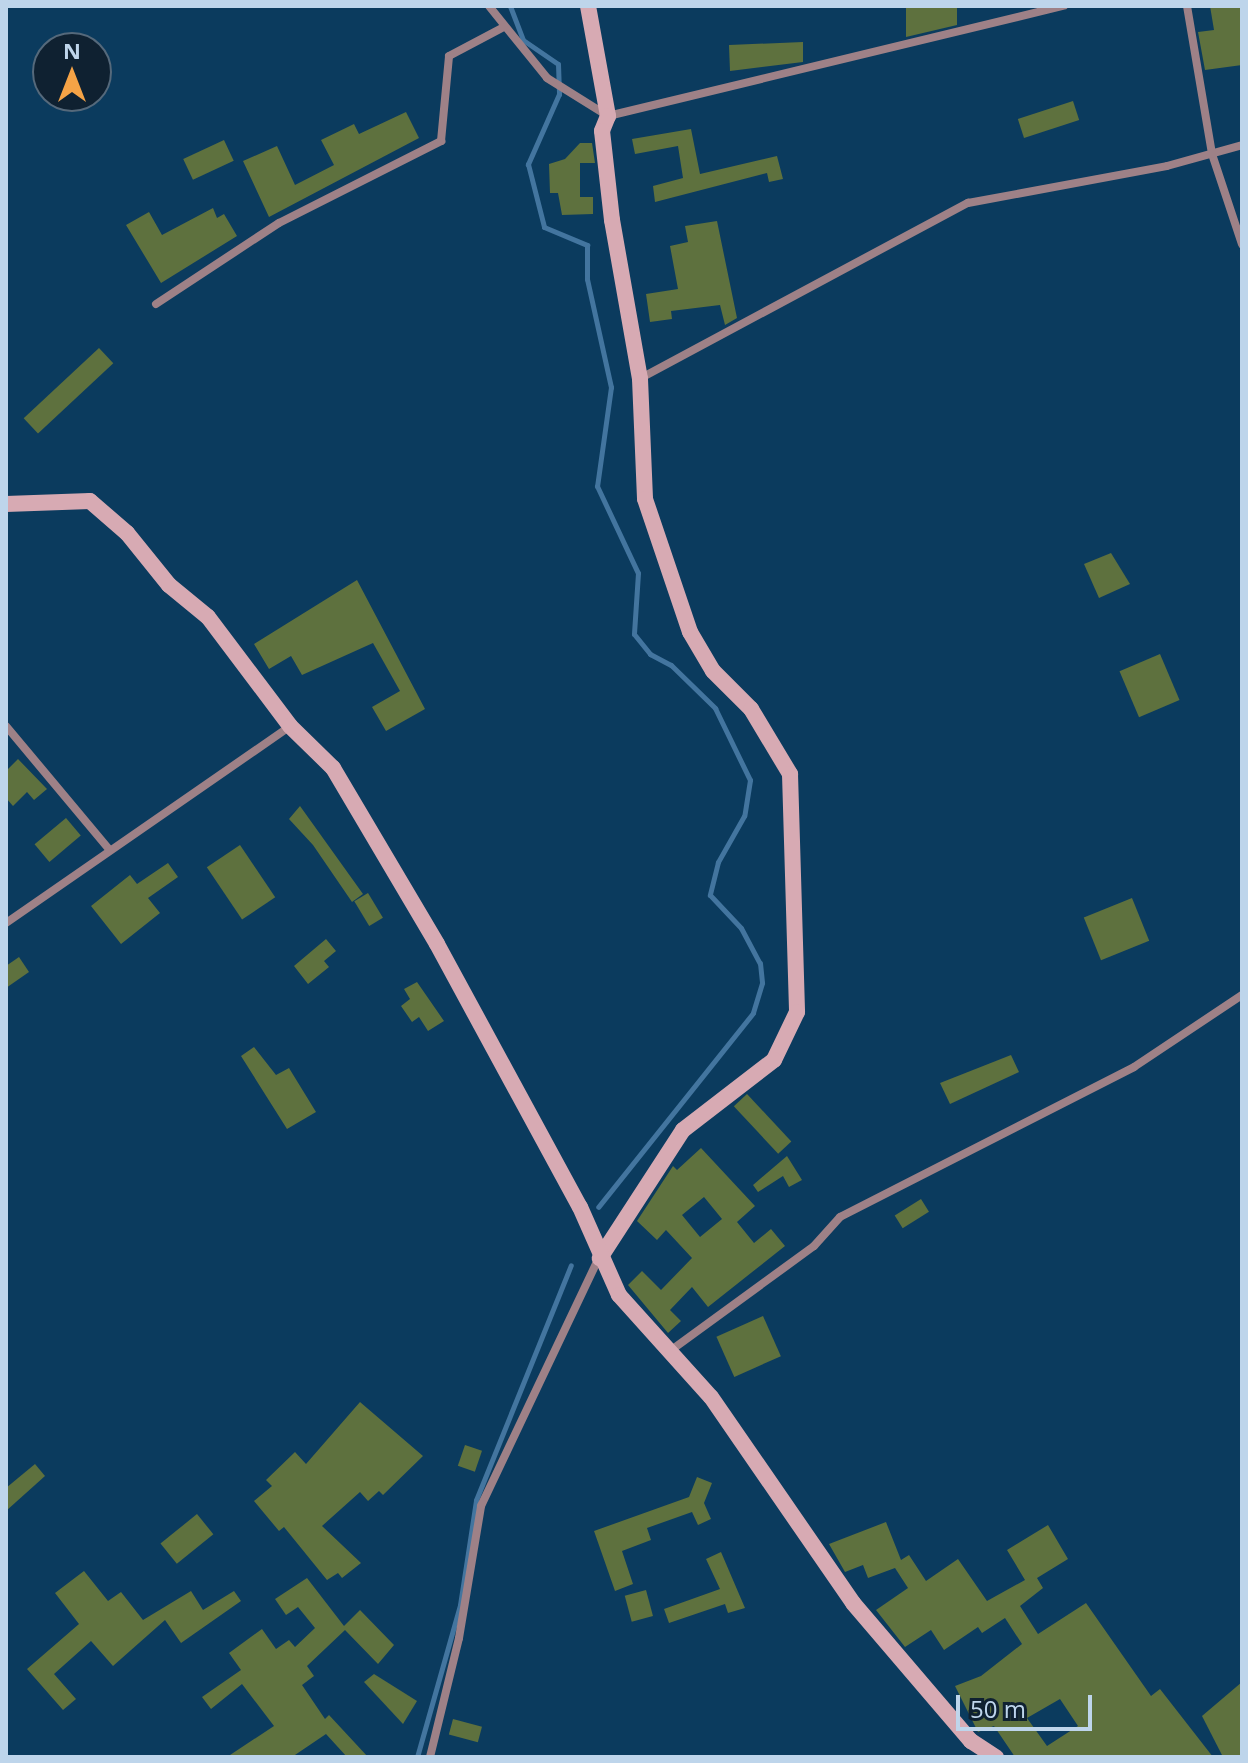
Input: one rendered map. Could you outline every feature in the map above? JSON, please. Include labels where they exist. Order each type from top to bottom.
[{"type":"street","points":[[489,6],[547,78],[601,111],[1064,6]]},
{"type":"street","points":[[430,1757],[459,1638],[481,1506],[600,1258],[683,1130],[774,1060],[797,1012],[790,774],[751,709],[713,671],[690,632],[645,499],[640,379],[603,146],[588,6]]},
{"type":"street","points":[[1027,6],[1029,16]]},
{"type":"street","points":[[1187,6],[1212,154],[1242,244]]},
{"type":"street","points":[[156,304],[279,223],[441,141],[449,56],[504,27]]},
{"type":"street","points":[[640,379],[968,203],[1212,154],[1242,145]]},
{"type":"street","points":[[6,504],[90,501],[127,533],[169,585],[208,617],[290,726],[333,768],[437,944],[580,1207],[619,1295],[711,1397],[853,1603],[971,1741],[996,1757]]},
{"type":"street","points":[[6,726],[108,848]]},
{"type":"street","points":[[6,923],[108,848],[290,726]]},
{"type":"street","points":[[670,1351],[814,1246],[840,1217],[1134,1067],[1242,995]]},
{"type":"building","points":[[906,6],[957,6],[957,25],[906,37]]},
{"type":"building","points":[[1210,6],[1240,6],[1242,65],[1205,70],[1198,32],[1214,30]]},
{"type":"building","points":[[803,42],[803,62],[730,71],[729,45]]},
{"type":"building","points":[[1073,101],[1079,120],[1024,138],[1018,119]]},
{"type":"building","points":[[406,112],[419,138],[269,217],[243,161],[277,146],[295,185],[334,165],[321,140],[354,124],[359,134]]},
{"type":"building","points":[[691,129],[700,174],[777,156],[783,179],[769,182],[767,173],[655,202],[653,186],[683,178],[678,146],[635,154],[632,139]]},
{"type":"building","points":[[224,140],[234,161],[193,180],[183,159]]},
{"type":"building","points":[[580,143],[592,143],[595,163],[580,163],[580,197],[593,197],[593,214],[562,215],[558,193],[550,193],[549,164],[565,159]]},
{"type":"building","points":[[213,208],[217,218],[224,214],[237,236],[161,283],[126,225],[149,212],[162,235]]},
{"type":"building","points":[[717,221],[737,318],[725,325],[720,305],[671,311],[672,319],[650,322],[646,294],[678,289],[670,246],[688,242],[685,226]]},
{"type":"building","points":[[99,348],[113,363],[38,434],[24,418]]},
{"type":"building","points":[[1111,553],[1130,584],[1099,598],[1084,564]]},
{"type":"building","points":[[357,580],[425,709],[386,731],[372,707],[400,691],[373,643],[302,675],[291,656],[269,669],[254,644]]},
{"type":"building","points":[[1160,654],[1180,700],[1139,717],[1119,671]]},
{"type":"building","points":[[18,759],[47,789],[34,800],[27,792],[13,806],[6,798],[6,771]]},
{"type":"building","points":[[300,806],[363,894],[352,902],[313,845],[289,819]]},
{"type":"building","points":[[66,818],[81,836],[49,862],[35,844]]},
{"type":"building","points":[[240,845],[275,897],[242,920],[207,867]]},
{"type":"building","points":[[168,863],[178,877],[148,898],[160,913],[121,944],[91,906],[130,875],[137,884]]},
{"type":"building","points":[[368,893],[383,918],[369,926],[354,901]]},
{"type":"building","points":[[1132,898],[1149,941],[1101,960],[1084,917]]},
{"type":"building","points":[[326,939],[336,951],[324,961],[329,967],[308,984],[294,966]]},
{"type":"building","points":[[19,957],[29,972],[6,988],[6,966]]},
{"type":"building","points":[[417,982],[444,1021],[428,1031],[419,1017],[412,1022],[401,1006],[410,999],[404,989]]},
{"type":"building","points":[[254,1047],[276,1075],[289,1068],[316,1112],[287,1129],[241,1056]]},
{"type":"building","points":[[1011,1055],[1019,1072],[950,1104],[940,1083]]},
{"type":"building","points":[[747,1094],[791,1142],[778,1154],[734,1106]]},
{"type":"building","points":[[701,1148],[755,1206],[737,1222],[754,1243],[771,1229],[785,1246],[708,1307],[692,1287],[670,1310],[681,1321],[668,1333],[628,1285],[642,1271],[661,1290],[692,1258],[666,1230],[657,1240],[637,1221],[673,1166],[677,1170]],"holes":[[[704,1197],[722,1219],[700,1237],[682,1215]]]},
{"type":"building","points":[[787,1156],[802,1180],[789,1187],[783,1176],[758,1192],[753,1185]]},
{"type":"building","points":[[921,1199],[929,1212],[903,1228],[895,1215]]},
{"type":"building","points":[[763,1316],[781,1356],[734,1377],[716,1337]]},
{"type":"building","points":[[360,1402],[423,1456],[383,1495],[379,1491],[368,1501],[360,1492],[322,1526],[361,1563],[342,1578],[338,1573],[327,1580],[284,1527],[279,1531],[254,1501],[272,1486],[266,1480],[295,1452],[306,1464]]},
{"type":"building","points":[[465,1445],[482,1451],[475,1472],[458,1466]]},
{"type":"building","points":[[35,1464],[45,1476],[6,1511],[6,1488]]},
{"type":"building","points":[[697,1477],[712,1483],[704,1503],[711,1519],[698,1525],[692,1512],[647,1528],[651,1540],[622,1551],[633,1584],[615,1591],[594,1531],[689,1497]]},
{"type":"building","points":[[197,1514],[213,1534],[177,1564],[160,1544]]},
{"type":"building","points":[[886,1522],[901,1560],[909,1555],[926,1581],[958,1559],[987,1601],[1025,1580],[1007,1550],[1048,1525],[1068,1559],[1037,1578],[1043,1588],[1020,1606],[1038,1634],[1086,1603],[1151,1696],[1160,1689],[1213,1757],[1015,1757],[994,1726],[978,1732],[955,1686],[981,1676],[1022,1644],[1005,1618],[982,1633],[978,1627],[944,1650],[931,1630],[905,1647],[876,1610],[908,1588],[895,1568],[868,1578],[863,1565],[845,1572],[829,1544]],"holes":[[[1060,1699],[1078,1726],[1047,1746],[1027,1718]]]},
{"type":"building","points":[[721,1552],[745,1608],[728,1613],[725,1604],[669,1623],[664,1609],[720,1589],[706,1559]]},
{"type":"building","points":[[84,1571],[108,1601],[121,1592],[143,1620],[191,1591],[203,1610],[234,1591],[241,1601],[181,1643],[165,1620],[113,1666],[91,1641],[54,1674],[76,1699],[63,1710],[27,1669],[79,1624],[55,1593]]},
{"type":"building","points":[[307,1578],[344,1626],[360,1610],[394,1645],[378,1664],[345,1630],[307,1666],[314,1676],[302,1685],[325,1719],[329,1715],[368,1757],[347,1757],[326,1734],[292,1757],[227,1757],[274,1726],[242,1684],[211,1709],[202,1697],[241,1670],[229,1653],[262,1629],[276,1649],[289,1640],[295,1647],[315,1628],[298,1607],[286,1615],[275,1599]]},
{"type":"building","points":[[646,1590],[653,1616],[632,1622],[625,1596]]},
{"type":"building","points":[[374,1674],[417,1701],[403,1724],[364,1682]]},
{"type":"building","points":[[1242,1682],[1242,1757],[1223,1757],[1202,1716]]},
{"type":"building","points":[[453,1719],[482,1727],[478,1742],[449,1734]]},
{"type":"waterway","points":[[510,6],[523,40],[558,64],[559,94],[528,164],[544,227],[587,245],[587,279],[611,387],[597,486],[638,573],[634,634],[650,654],[671,665],[715,708],[750,780],[744,816],[718,862],[710,895],[741,928],[760,963],[762,983],[753,1013],[598,1207]]},
{"type":"waterway","points":[[417,1757],[460,1605],[476,1500],[571,1265]]}]
